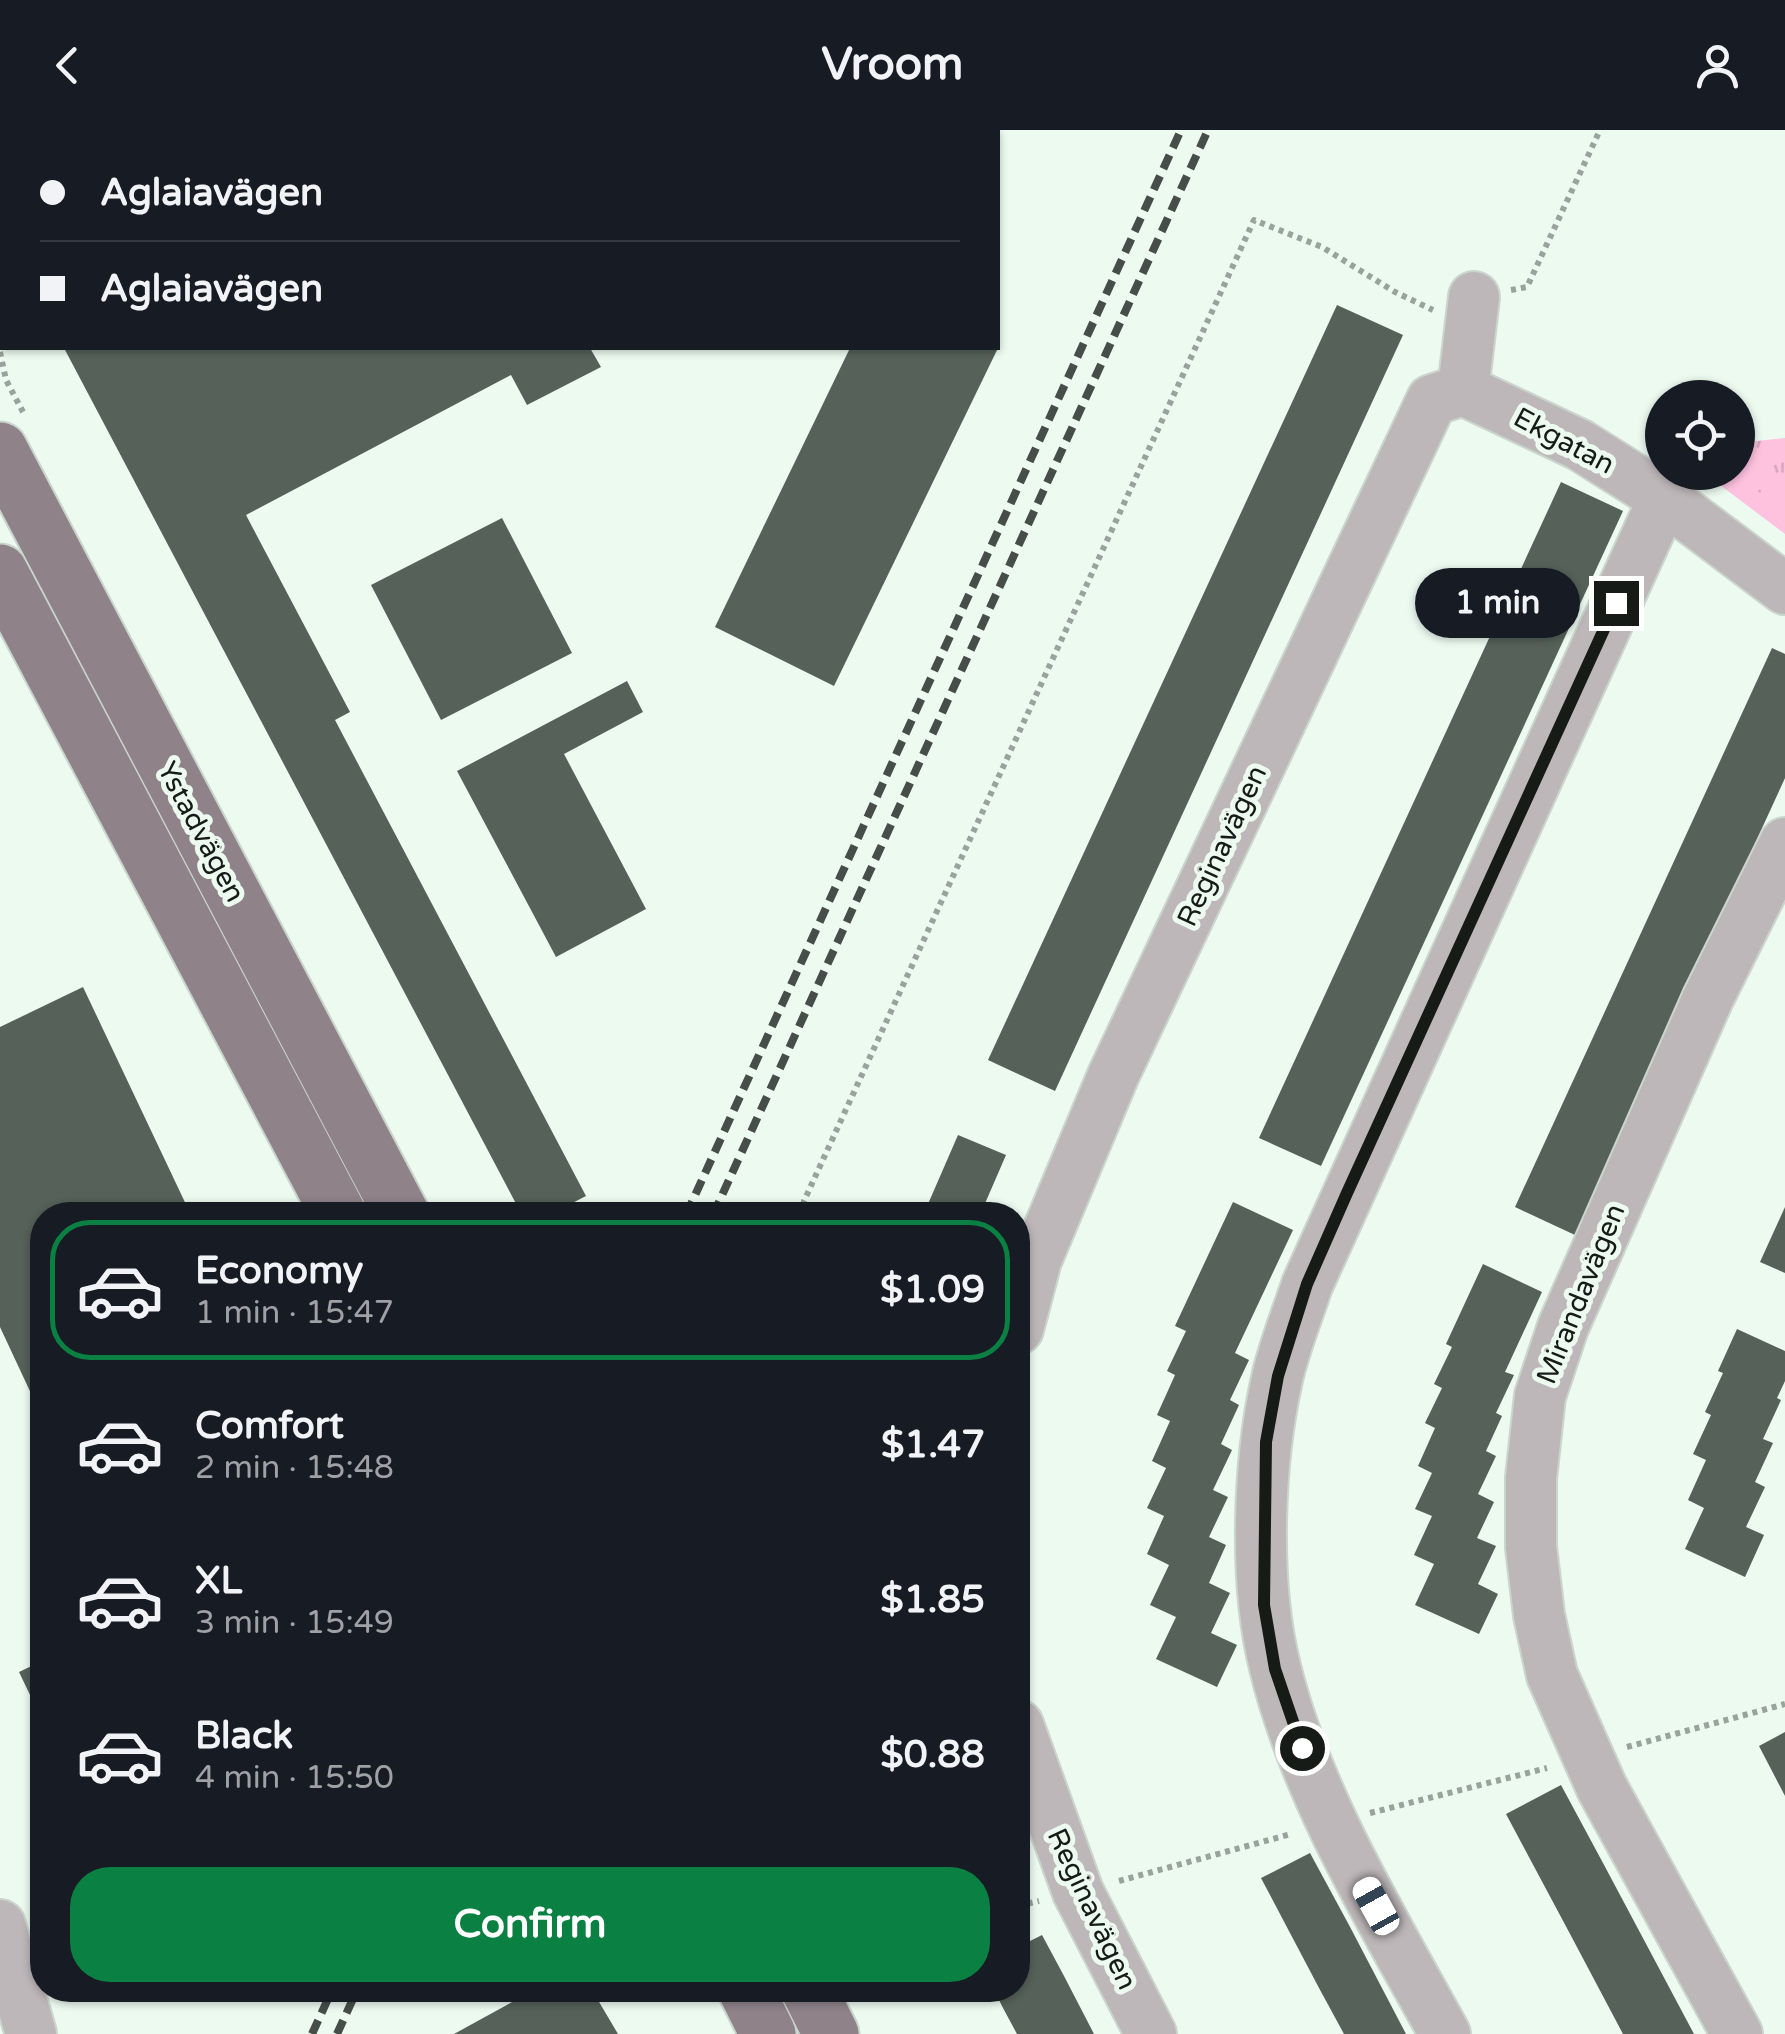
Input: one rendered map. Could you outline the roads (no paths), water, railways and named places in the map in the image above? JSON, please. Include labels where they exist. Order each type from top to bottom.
[{"type":"main road","name":"Ystadvägen","points":[[0,450],[395,1202]]},
{"type":"main road","name":"Ystadvägen","points":[[0,572],[332,1202]]},
{"type":"main road","points":[[752,2002],[768,2034]]},
{"type":"main road","points":[[815,2002],[831,2034]]},
{"type":"street","points":[[1463,390],[1473,313]]},
{"type":"street","name":"Ekgatan","points":[[1463,390],[1580,446],[1664,498],[1785,589]]},
{"type":"street","name":"Reginavägen","points":[[1030,1283],[1036,1260],[1113,1076],[1432,400],[1463,390]]},
{"type":"street","points":[[1444,2034],[1334,1823],[1302,1748],[1275,1669],[1264,1605],[1266,1442],[1278,1376],[1307,1284],[1664,498]]},
{"type":"street","name":"Mirandavägen","points":[[1737,2034],[1586,1758],[1552,1675],[1539,1615],[1531,1547],[1531,1478],[1540,1396],[1563,1326],[1670,1083],[1785,843]]},
{"type":"street","name":"Reginavägen","points":[[1030,1758],[1078,1892],[1151,2034]]},
{"type":"street","points":[[0,1926],[30,2034]]},
{"type":"railway","points":[[692,1202],[1181,130]]},
{"type":"railway","points":[[719,1202],[1208,130]]},
{"type":"railway","points":[[312,2034],[327,2002]]},
{"type":"railway","points":[[337,2034],[352,2002]]}]
